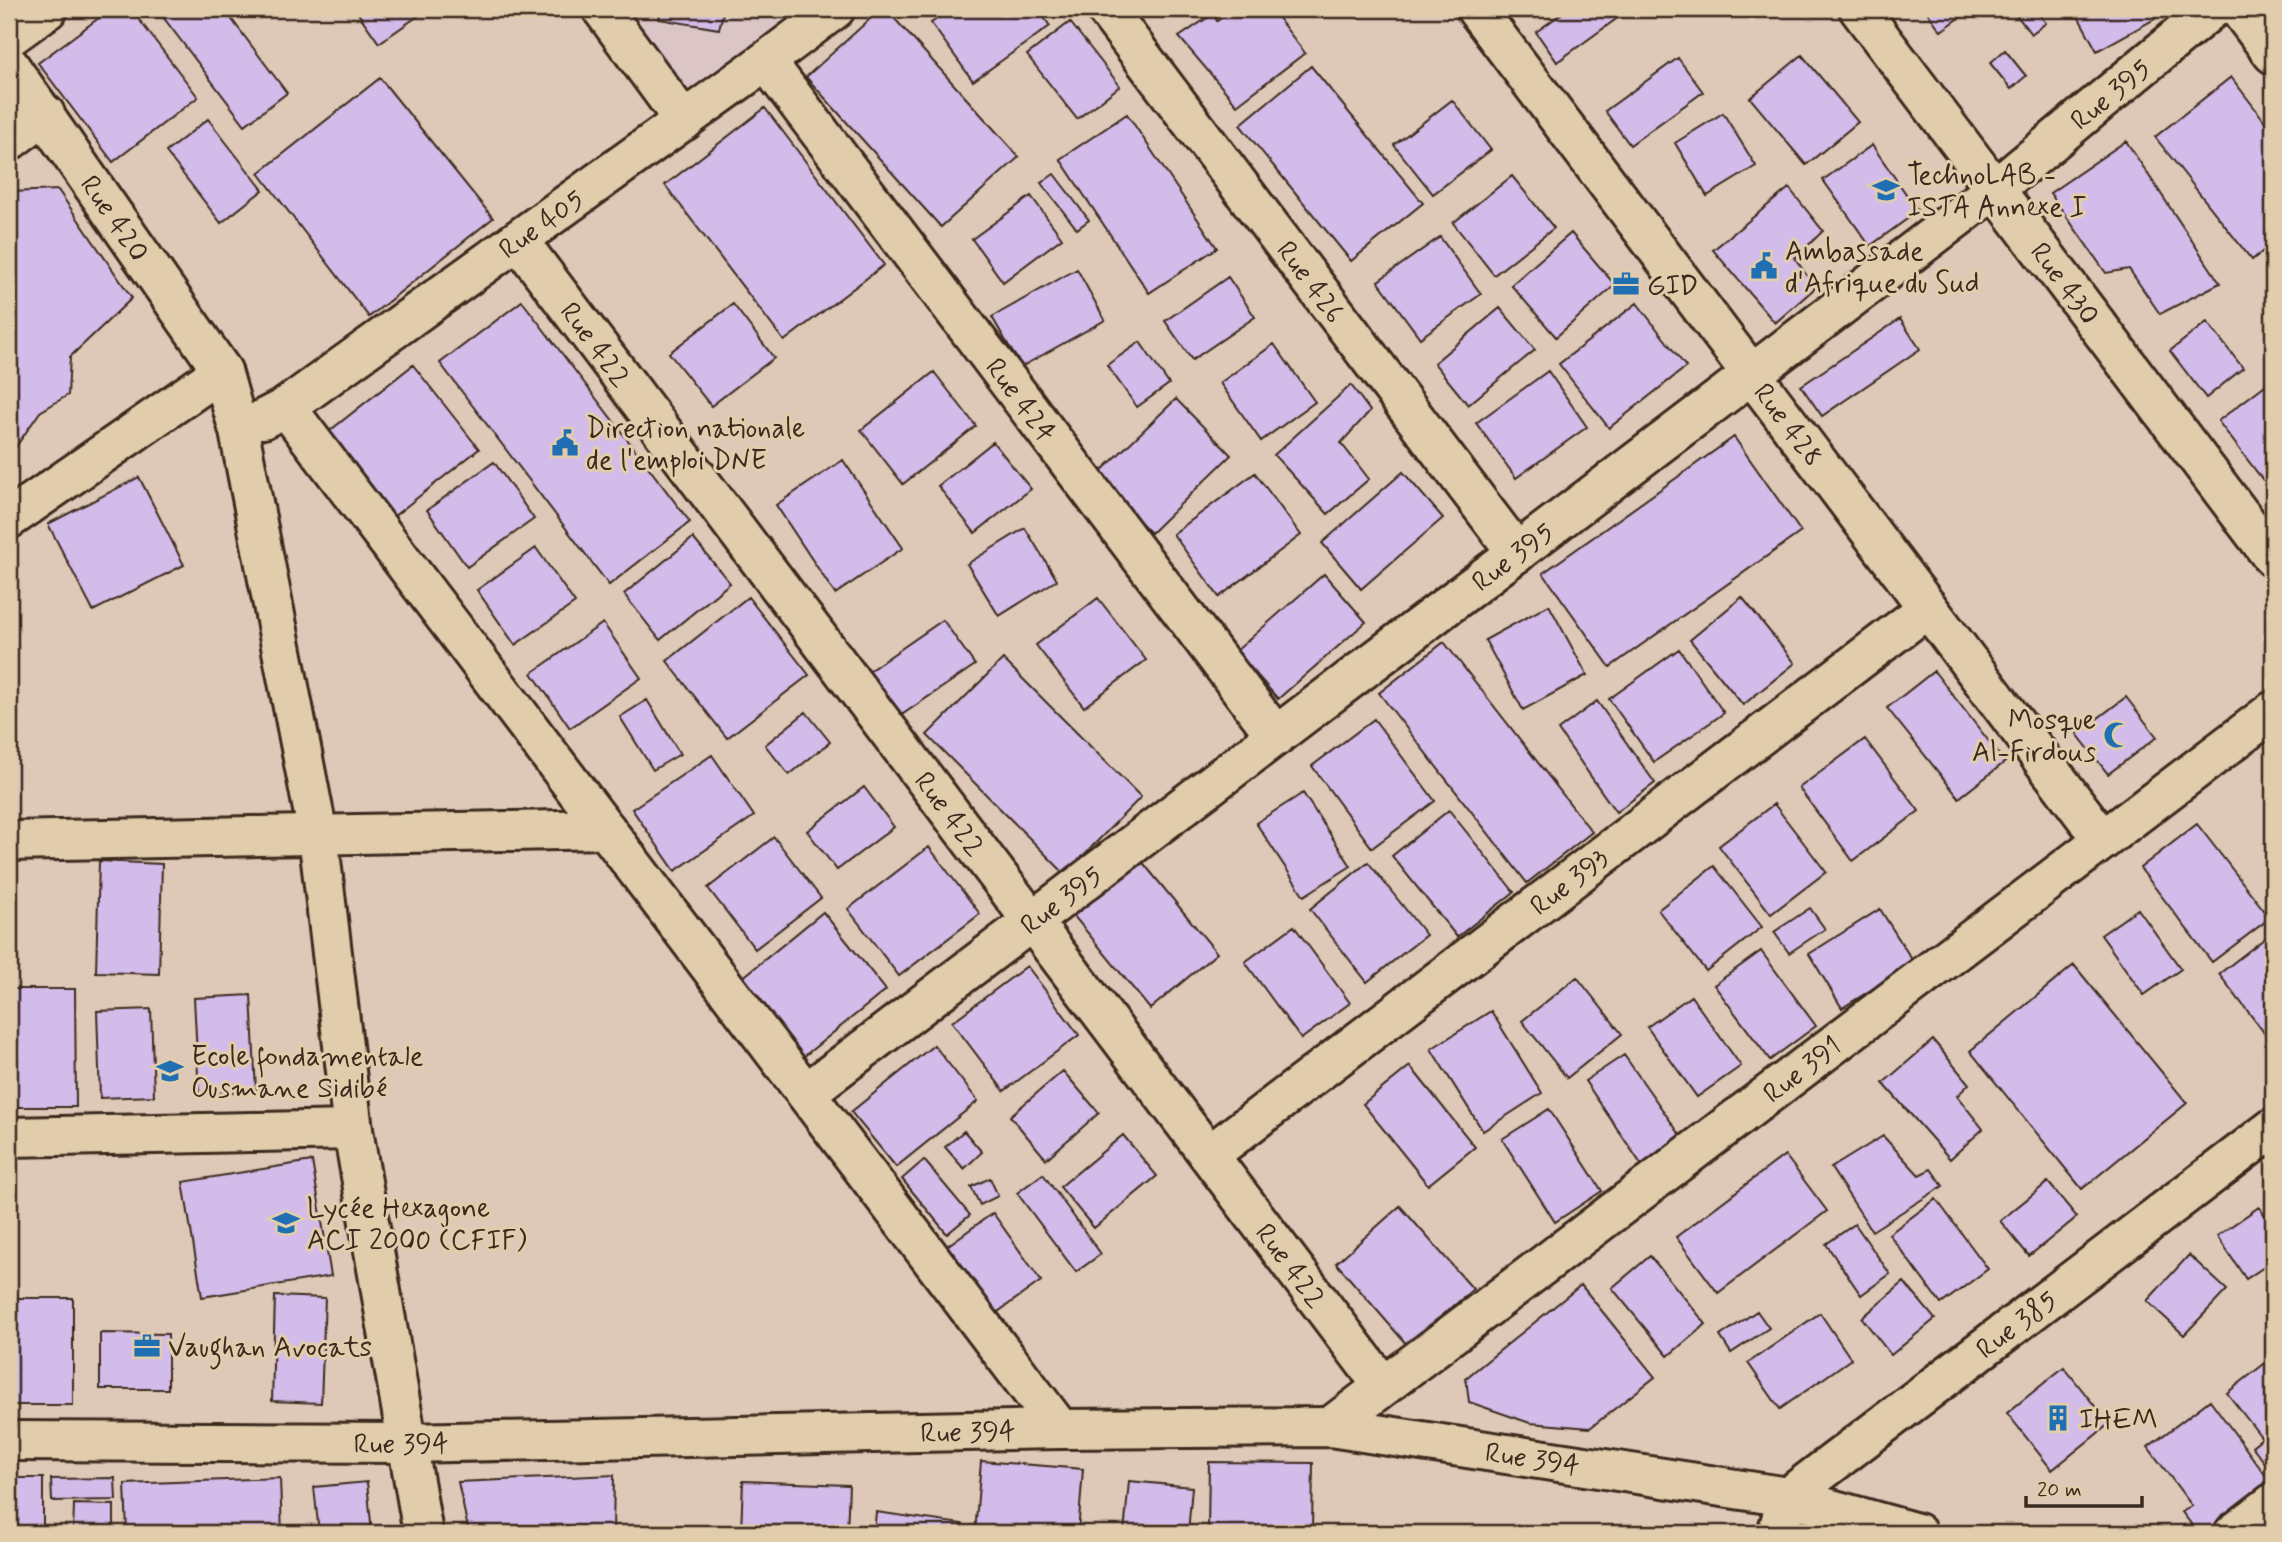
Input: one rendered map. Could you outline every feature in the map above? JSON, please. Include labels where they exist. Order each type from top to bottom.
[{"type":"street","points":[[9,37],[48,9]]},
{"type":"street","points":[[602,9],[684,121]]},
{"type":"street","name":"Rue 405","points":[[239,432],[286,407],[835,9]]},
{"type":"street","name":"Rue 426","points":[[1106,9],[1517,552]]},
{"type":"street","name":"Rue 428","points":[[1476,9],[2103,840]]},
{"type":"street","name":"Rue 430","points":[[1859,9],[2273,558]]},
{"type":"street","name":"Rue 395","points":[[806,1093],[1995,189],[2212,9]]},
{"type":"street","points":[[2239,9],[2273,54]]},
{"type":"street","name":"Rue 424","points":[[766,61],[1276,736]]},
{"type":"street","name":"Rue 420","points":[[9,65],[222,371],[239,432],[318,835],[352,1130],[423,1533]]},
{"type":"street","points":[[9,141],[45,114]]},
{"type":"street","name":"Rue 422","points":[[518,240],[1383,1387]]},
{"type":"street","points":[[9,519],[222,371]]},
{"type":"street","points":[[286,407],[1060,1429]]},
{"type":"street","name":"Rue 393","points":[[1209,1155],[1928,608]]},
{"type":"street","name":"Rue 391","points":[[1331,1427],[2273,711]]},
{"type":"street","points":[[9,841],[606,829]]},
{"type":"street","name":"Rue 385","points":[[1788,1497],[2273,1128]]},
{"type":"street","points":[[9,1137],[352,1130]]},
{"type":"street","name":"Rue 394","points":[[9,1441],[407,1443],[1060,1429],[1331,1427],[1788,1497],[1917,1533]]},
{"type":"street","points":[[1777,1533],[1788,1497]]},
{"type":"street","points":[[2234,1533],[2273,1503]]},
{"type":"shaded area","points":[[616,9],[805,9],[684,101]]},
{"type":"building","points":[[111,9],[131,9],[198,97],[113,162],[38,63]]},
{"type":"building","points":[[157,9],[224,9],[287,93],[245,125]]},
{"type":"building","points":[[355,9],[428,9],[379,43]]},
{"type":"building","points":[[661,9],[724,9],[719,29],[659,19]]},
{"type":"building","points":[[881,9],[886,9],[1019,157],[941,227],[806,77]]},
{"type":"building","points":[[952,9],[1038,9],[1050,26],[973,81],[931,23]]},
{"type":"building","points":[[1234,9],[1271,9],[1305,53],[1237,105],[1179,37],[1213,14],[1217,21]]},
{"type":"building","points":[[1514,9],[1529,9],[1519,16]]},
{"type":"building","points":[[1568,9],[1630,9],[1557,62],[1536,32]]},
{"type":"building","points":[[1925,9],[1972,9],[1941,31]]},
{"type":"building","points":[[2012,9],[2035,9],[2046,23],[2031,34]]},
{"type":"building","points":[[2074,9],[2149,9],[2155,19],[2097,51]]},
{"type":"building","points":[[1070,22],[1120,86],[1077,119],[1027,55]]},
{"type":"building","points":[[2005,50],[2026,76],[2011,89],[1990,63]]},
{"type":"building","points":[[1802,55],[1858,122],[1806,165],[1750,98]]},
{"type":"building","points":[[1678,58],[1703,92],[1630,145],[1605,111]]},
{"type":"building","points":[[1311,66],[1423,203],[1351,261],[1240,125]]},
{"type":"building","points":[[2231,77],[2273,132],[2273,243],[2252,260],[2155,137]]},
{"type":"building","points":[[380,78],[493,218],[369,317],[259,173]]},
{"type":"building","points":[[1452,100],[1491,150],[1433,194],[1394,145]]},
{"type":"building","points":[[765,108],[884,265],[784,341],[665,185]]},
{"type":"building","points":[[1723,113],[1756,166],[1707,196],[1675,143]]},
{"type":"building","points":[[1127,114],[1217,248],[1149,293],[1060,159]]},
{"type":"building","points":[[208,119],[263,190],[221,223],[166,152]]},
{"type":"building","points":[[2126,141],[2220,283],[2160,314],[2129,269],[2106,273],[2050,193]]},
{"type":"building","points":[[1872,145],[1918,211],[1870,246],[1823,180]]},
{"type":"building","points":[[1054,174],[1089,220],[1077,229],[1041,183]]},
{"type":"building","points":[[1512,176],[1554,228],[1494,275],[1453,223]]},
{"type":"building","points":[[1789,188],[1823,231],[1795,258],[1815,288],[1775,323],[1713,250]]},
{"type":"building","points":[[58,190],[132,298],[70,357],[68,395],[40,412],[15,448],[9,440],[9,192]]},
{"type":"building","points":[[1031,196],[1062,238],[1003,282],[972,239]]},
{"type":"building","points":[[1571,233],[1615,285],[1556,337],[1511,285]]},
{"type":"building","points":[[1440,237],[1481,294],[1420,338],[1378,281]]},
{"type":"building","points":[[1077,269],[1105,320],[1021,367],[992,317]]},
{"type":"building","points":[[1228,277],[1255,317],[1192,360],[1165,321]]},
{"type":"building","name":"Direction nationale de l'emploi DNE","points":[[522,301],[690,522],[609,585],[440,363]]},
{"type":"building","points":[[1637,303],[1686,367],[1609,428],[1559,364]]},
{"type":"building","points":[[733,304],[774,358],[711,406],[669,353]]},
{"type":"building","points":[[1500,308],[1535,350],[1468,405],[1434,363]]},
{"type":"building","points":[[1900,319],[1920,349],[1822,416],[1801,386]]},
{"type":"building","points":[[2207,322],[2243,368],[2206,398],[2170,351]]},
{"type":"building","points":[[1140,342],[1169,384],[1137,407],[1107,365]]},
{"type":"building","points":[[1274,344],[1315,402],[1261,441],[1220,383]]},
{"type":"building","points":[[413,365],[479,449],[393,517],[327,433]]},
{"type":"building","points":[[1548,371],[1587,427],[1516,478],[1476,423]]},
{"type":"building","points":[[934,372],[976,426],[903,484],[861,430]]},
{"type":"building","points":[[2273,379],[2273,478],[2266,484],[2218,421]]},
{"type":"building","points":[[1351,385],[1370,411],[1341,443],[1369,479],[1328,514],[1274,455]]},
{"type":"building","points":[[1176,399],[1231,455],[1151,533],[1096,476]]},
{"type":"building","points":[[1734,437],[1801,532],[1610,667],[1543,573]]},
{"type":"building","points":[[993,442],[1031,489],[975,533],[938,486]]},
{"type":"building","points":[[843,460],[903,548],[835,594],[776,505]]},
{"type":"building","points":[[494,462],[534,519],[467,567],[427,510]]},
{"type":"building","points":[[1403,472],[1443,518],[1361,589],[1322,543]]},
{"type":"building","points":[[1255,473],[1301,535],[1219,597],[1173,534]]},
{"type":"building","points":[[139,477],[184,565],[93,611],[48,524]]},
{"type":"building","points":[[1025,528],[1057,580],[999,616],[967,564]]},
{"type":"building","points":[[693,538],[730,583],[660,640],[624,594]]},
{"type":"building","points":[[536,548],[575,603],[515,645],[477,590]]},
{"type":"building","points":[[1324,574],[1366,622],[1278,699],[1236,651]]},
{"type":"building","points":[[748,597],[809,675],[727,738],[667,661]]},
{"type":"building","points":[[1742,597],[1795,663],[1743,705],[1690,640]]},
{"type":"building","points":[[1098,598],[1146,660],[1084,707],[1036,645]]},
{"type":"building","points":[[1549,605],[1587,675],[1523,710],[1485,640]]},
{"type":"building","points":[[943,620],[975,665],[900,716],[869,671]]},
{"type":"building","points":[[603,623],[641,678],[570,728],[532,673]]},
{"type":"building","points":[[1444,642],[1592,832],[1527,883],[1379,693]]},
{"type":"building","points":[[1679,649],[1724,713],[1654,762],[1609,699]]},
{"type":"building","points":[[1003,659],[1141,797],[1065,874],[927,735]]},
{"type":"building","points":[[1934,671],[2005,762],[1959,798],[1887,708]]},
{"type":"building","name":"Mosque Al-Firdous","points":[[2126,697],[2157,737],[2108,774],[2077,734]]},
{"type":"building","points":[[647,700],[680,754],[653,770],[620,717]]},
{"type":"building","points":[[1597,701],[1655,783],[1616,812],[1558,730]]},
{"type":"building","points":[[806,712],[830,742],[789,775],[765,745]]},
{"type":"building","points":[[1374,719],[1435,801],[1372,848],[1312,766]]},
{"type":"building","points":[[1865,739],[1919,811],[1853,861],[1799,788]]},
{"type":"building","points":[[712,755],[754,816],[675,871],[632,809]]},
{"type":"building","points":[[864,787],[894,827],[837,870],[807,831]]},
{"type":"building","points":[[1303,793],[1351,866],[1304,896],[1256,823]]},
{"type":"building","points":[[1774,804],[1826,872],[1771,914],[1719,846]]},
{"type":"building","points":[[1449,810],[1514,892],[1457,937],[1392,856]]},
{"type":"building","points":[[2197,824],[2270,918],[2212,962],[2140,868]]},
{"type":"building","points":[[774,837],[821,898],[755,949],[708,888]]},
{"type":"building","points":[[929,847],[980,914],[899,976],[848,909]]},
{"type":"building","points":[[1140,859],[1217,953],[1150,1009],[1073,915]]},
{"type":"building","points":[[99,861],[162,864],[159,974],[96,972]]},
{"type":"building","points":[[1368,862],[1426,935],[1367,982],[1310,909]]},
{"type":"building","points":[[1714,866],[1762,927],[1706,971],[1658,910]]},
{"type":"building","points":[[1810,908],[1825,929],[1789,953],[1774,932]]},
{"type":"building","points":[[1880,909],[1914,963],[1842,1008],[1809,954]]},
{"type":"building","points":[[2138,909],[2181,969],[2144,995],[2101,935]]},
{"type":"building","points":[[823,912],[886,990],[803,1057],[741,979]]},
{"type":"building","points":[[1294,926],[1350,1003],[1301,1039],[1245,962]]},
{"type":"building","points":[[2273,932],[2273,1044],[2219,974]]},
{"type":"building","points":[[1761,951],[1816,1026],[1770,1060],[1714,985]]},
{"type":"building","points":[[2074,965],[2187,1103],[2082,1189],[1970,1051]]},
{"type":"building","points":[[1027,966],[1079,1035],[1004,1091],[952,1022]]},
{"type":"building","points":[[1577,977],[1622,1034],[1567,1078],[1522,1021]]},
{"type":"building","points":[[9,989],[75,989],[76,1107],[9,1107]]},
{"type":"building","points":[[251,995],[256,1091],[199,1094],[194,998]]},
{"type":"building","points":[[1691,996],[1741,1066],[1697,1097],[1647,1027]]},
{"type":"building","points":[[151,1009],[154,1096],[100,1098],[97,1011]]},
{"type":"building","points":[[1491,1011],[1542,1093],[1483,1131],[1431,1049]]},
{"type":"building","points":[[1933,1040],[1969,1084],[1957,1096],[1983,1129],[1950,1159],[1883,1083]]},
{"type":"building","points":[[934,1045],[978,1101],[896,1167],[851,1112]]},
{"type":"building","points":[[1624,1055],[1683,1139],[1643,1167],[1585,1081]]},
{"type":"building","points":[[1410,1066],[1475,1147],[1428,1185],[1363,1104]]},
{"type":"building","points":[[1063,1071],[1099,1113],[1046,1159],[1010,1116]]},
{"type":"building","points":[[1549,1109],[1602,1191],[1555,1222],[1502,1139]]},
{"type":"building","points":[[964,1131],[982,1152],[964,1169],[945,1147]]},
{"type":"building","points":[[1123,1135],[1157,1176],[1094,1228],[1060,1187]]},
{"type":"building","points":[[1883,1136],[1919,1175],[1931,1169],[1943,1186],[1872,1231],[1831,1168]]},
{"type":"building","points":[[1785,1155],[1827,1211],[1718,1293],[1676,1237]]},
{"type":"building","points":[[924,1160],[970,1215],[947,1234],[902,1179]]},
{"type":"building","points":[[312,1161],[331,1276],[202,1297],[183,1182]]},
{"type":"building","points":[[1043,1174],[1101,1254],[1076,1272],[1017,1193]]},
{"type":"building","points":[[990,1178],[998,1196],[980,1205],[971,1187]]},
{"type":"building","points":[[2048,1182],[2077,1217],[2029,1256],[2000,1221]]},
{"type":"building","points":[[1936,1199],[1988,1269],[1941,1304],[1889,1234]]},
{"type":"building","points":[[1400,1206],[1473,1289],[1408,1346],[1336,1263]]},
{"type":"building","points":[[2259,1207],[2273,1227],[2273,1261],[2246,1279],[2217,1236]]},
{"type":"building","points":[[993,1213],[1041,1281],[995,1314],[947,1246]]},
{"type":"building","points":[[1855,1224],[1890,1274],[1861,1295],[1826,1244]]},
{"type":"building","points":[[2189,1255],[2227,1290],[2184,1335],[2147,1301]]},
{"type":"building","points":[[1650,1256],[1706,1324],[1668,1356],[1612,1288]]},
{"type":"building","points":[[1904,1282],[1935,1319],[1891,1355],[1862,1318]]},
{"type":"building","points":[[1581,1285],[1655,1377],[1590,1428],[1530,1423],[1469,1402],[1466,1378]]},
{"type":"building","points":[[275,1296],[325,1298],[321,1403],[272,1401]]},
{"type":"building","points":[[9,1298],[73,1298],[73,1405],[9,1405]]},
{"type":"building","points":[[1757,1311],[1769,1328],[1731,1353],[1720,1336]]},
{"type":"building","points":[[1820,1313],[1851,1359],[1780,1409],[1748,1363]]},
{"type":"building","points":[[100,1333],[168,1334],[168,1389],[100,1389]]},
{"type":"building","points":[[2273,1357],[2273,1473],[2252,1446],[2262,1438],[2227,1393]]},
{"type":"building","name":"IHEM","points":[[2064,1367],[2109,1424],[2052,1470],[2007,1413]]},
{"type":"building","points":[[2210,1400],[2272,1484],[2207,1533],[2198,1533],[2182,1512],[2192,1506],[2148,1447]]},
{"type":"building","points":[[981,1461],[1083,1469],[1078,1533],[975,1533]]},
{"type":"building","points":[[1209,1462],[1313,1463],[1312,1533],[1208,1533]]},
{"type":"building","points":[[614,1475],[613,1533],[469,1533],[458,1482]]},
{"type":"building","points":[[9,1478],[43,1478],[43,1533],[9,1533]]},
{"type":"building","points":[[115,1478],[116,1500],[52,1501],[51,1479]]},
{"type":"building","points":[[280,1478],[282,1533],[127,1533],[125,1484]]},
{"type":"building","points":[[743,1481],[849,1485],[847,1533],[741,1533]]},
{"type":"building","points":[[1129,1481],[1192,1487],[1188,1533],[1124,1533]]},
{"type":"building","points":[[367,1482],[372,1533],[319,1533],[314,1487]]},
{"type":"building","points":[[74,1504],[114,1505],[114,1533],[73,1533]]},
{"type":"building","points":[[876,1512],[962,1524],[960,1533],[874,1533]]},
{"type":"place","name":"TechnoLAB - ISTA Annexe I","points":[[1886,190]]},
{"type":"place","name":"Ambassade d'Afrique du Sud","points":[[1764,266]]},
{"type":"place","name":"GID","points":[[1626,284]]},
{"type":"place","name":"Direction nationale de l'emploi DNE","points":[[565,443]]},
{"type":"place","name":"Mosque Al-Firdous","points":[[2117,735]]},
{"type":"place","name":"Ecole fondamentale Ousmane Sidibé","points":[[170,1071]]},
{"type":"place","name":"Lycée Hexagone ACI 2000 (CFIF)","points":[[286,1223]]},
{"type":"place","name":"Vaughan Avocats","points":[[147,1346]]},
{"type":"place","name":"IHEM","points":[[2058,1418]]}]
